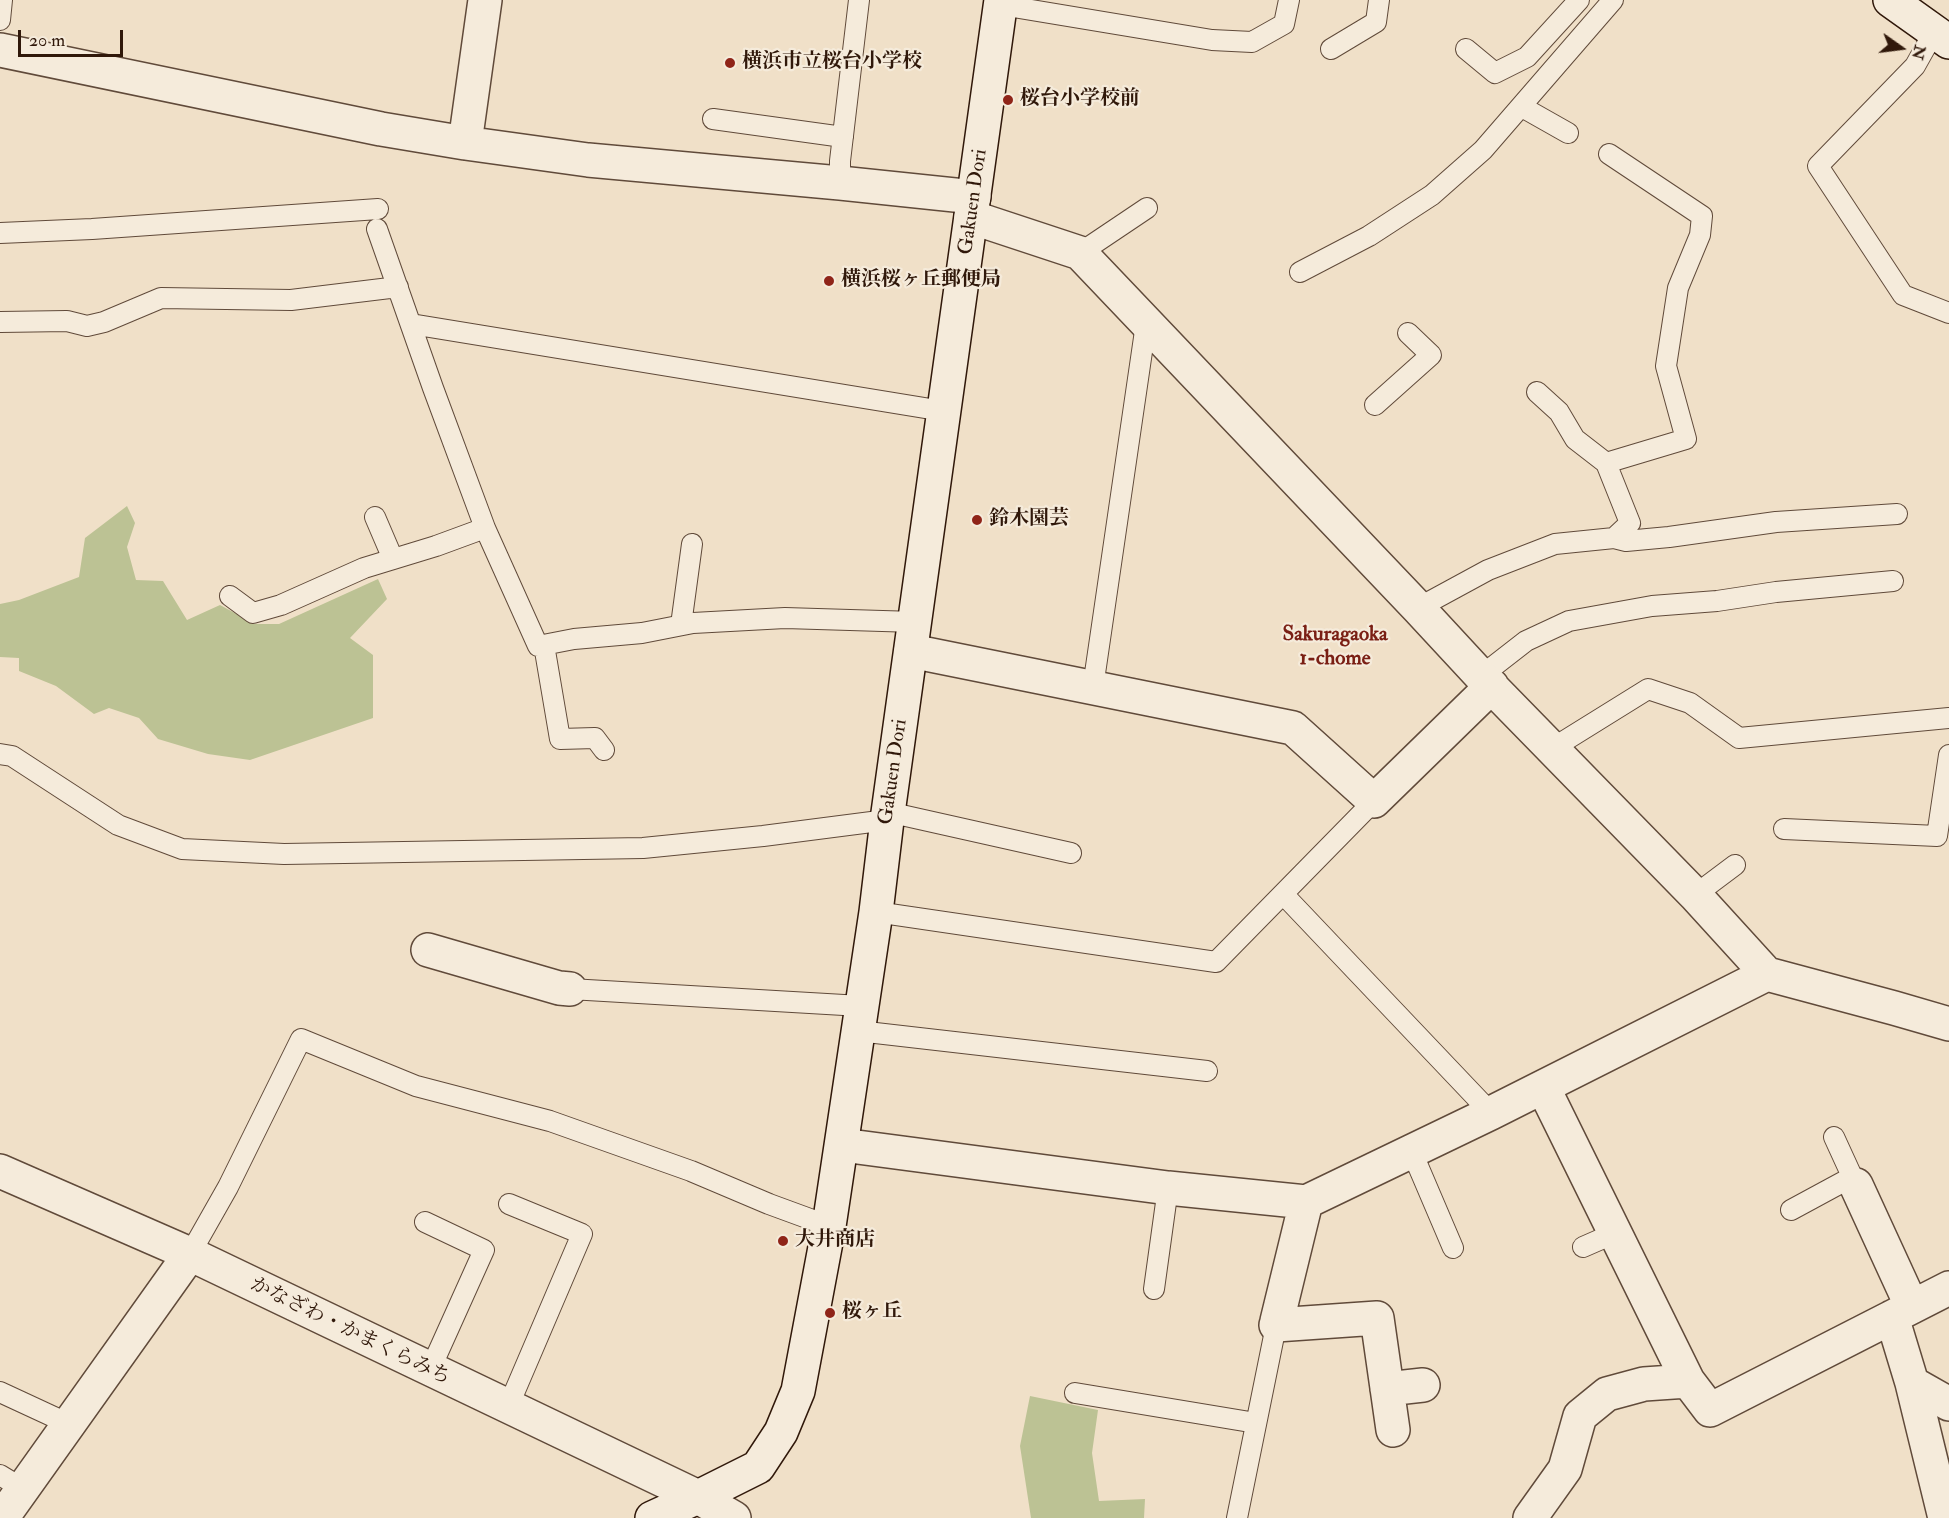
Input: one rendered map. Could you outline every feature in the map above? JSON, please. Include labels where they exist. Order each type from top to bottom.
[{"type":"street","points":[[465,143],[485,0]]},
{"type":"street","points":[[1890,0],[1942,37]]},
{"type":"street","name":"Gakuen Dori","points":[[652,1518],[703,1508],[758,1467],[781,1432],[798,1391],[829,1226],[876,912],[887,816],[1001,3]]},
{"type":"street","points":[[0,50],[381,129],[465,143],[588,160],[840,183],[973,207],[1080,253],[1487,681],[1695,895],[1767,974],[1949,1024]]},
{"type":"street","points":[[913,636],[1093,687],[1293,728],[1374,801],[1487,681]]},
{"type":"street","points":[[428,950],[559,988],[570,989]]},
{"type":"street","points":[[842,1144],[1168,1188],[1306,1202],[1491,1113],[1767,974]]},
{"type":"street","points":[[1543,1087],[1615,1233],[1683,1387],[1710,1410],[1949,1288]]},
{"type":"street","name":"かなざわ・かまくらみち","points":[[0,1171],[190,1254],[508,1407],[703,1508],[734,1518]]},
{"type":"street","points":[[1854,1181],[1902,1312],[1912,1383],[1945,1518]]},
{"type":"street","points":[[1306,1202],[1277,1323],[1377,1318],[1393,1430]]},
{"type":"street","points":[[2,1518],[11,1482],[69,1424],[190,1254]]},
{"type":"street","points":[[1912,1383],[1949,1404]]},
{"type":"street","points":[[1530,1518],[1566,1469],[1580,1416],[1607,1394],[1644,1384],[1683,1387]]},
{"type":"street","points":[[1387,1389],[1423,1385]]},
{"type":"lane","points":[[0,20],[2,0]]},
{"type":"lane","points":[[840,183],[859,0]]},
{"type":"lane","points":[[1001,3],[1202,39],[1252,42],[1284,24],[1289,0]]},
{"type":"lane","points":[[1331,49],[1376,22],[1379,0]]},
{"type":"lane","points":[[1466,49],[1495,73],[1527,57],[1579,0]]},
{"type":"lane","points":[[1300,272],[1369,236],[1432,195],[1483,150],[1613,0]]},
{"type":"lane","points":[[1942,37],[1818,166],[1903,295],[1949,313]]},
{"type":"lane","points":[[1522,106],[1568,133]]},
{"type":"lane","points":[[713,119],[843,137]]},
{"type":"lane","points":[[1606,464],[1686,439],[1666,366],[1678,288],[1700,235],[1702,216],[1609,154]]},
{"type":"lane","points":[[1080,253],[1148,208]]},
{"type":"lane","points":[[0,233],[139,226],[378,209]]},
{"type":"lane","points":[[377,229],[485,528],[538,646],[574,639],[642,633],[693,623],[785,618],[913,636]]},
{"type":"lane","points":[[2,328],[67,321],[87,326],[104,322],[161,298],[291,300],[398,287]]},
{"type":"lane","points":[[411,324],[943,411]]},
{"type":"lane","points":[[1093,687],[1146,324]]},
{"type":"lane","points":[[1375,405],[1431,355],[1408,333]]},
{"type":"lane","points":[[1537,392],[1559,412],[1575,439],[1606,464],[1630,523],[1614,538]]},
{"type":"lane","points":[[1418,608],[1488,570],[1555,544],[1614,538],[1626,541],[1776,522],[1897,514]]},
{"type":"lane","points":[[369,521],[387,561]]},
{"type":"lane","points":[[230,596],[253,613],[281,605],[364,568],[485,528]]},
{"type":"lane","points":[[681,625],[692,544]]},
{"type":"lane","points":[[1487,681],[1526,640],[1569,621],[1652,606],[1893,581]]},
{"type":"lane","points":[[544,645],[560,739],[595,738],[604,750]]},
{"type":"lane","points":[[1553,748],[1648,689],[1690,703],[1739,738],[1949,718]]},
{"type":"lane","points":[[0,754],[12,756],[118,825],[182,849],[284,854],[643,848],[763,836],[887,816],[1071,853]]},
{"type":"lane","points":[[1784,829],[1938,836],[1949,755]]},
{"type":"lane","points":[[876,912],[1216,963],[1374,801]]},
{"type":"lane","points":[[1695,895],[1735,865]]},
{"type":"lane","points":[[1283,894],[1491,1113]]},
{"type":"lane","points":[[570,989],[860,1018],[1207,1071]]},
{"type":"lane","points":[[190,1254],[228,1187],[301,1039],[416,1086],[550,1121],[680,1167],[829,1226]]},
{"type":"lane","points":[[1791,1210],[1854,1181],[1834,1137]]},
{"type":"lane","points":[[1412,1152],[1453,1248]]},
{"type":"lane","points":[[1154,1289],[1168,1188]]},
{"type":"lane","points":[[508,1407],[582,1234],[509,1204]]},
{"type":"lane","points":[[425,1222],[484,1250],[430,1370]]},
{"type":"lane","points":[[1583,1247],[1615,1233]]},
{"type":"lane","points":[[1237,1518],[1277,1323]]},
{"type":"lane","points":[[0,1392],[69,1424]]},
{"type":"lane","points":[[1075,1393],[1256,1423]]},
{"type":"green space","points":[[127,506],[135,523],[127,547],[136,580],[163,581],[187,620],[220,605],[255,624],[279,624],[378,579],[387,599],[350,638],[373,655],[373,718],[250,760],[208,754],[158,739],[139,718],[109,708],[94,714],[56,686],[19,671],[19,658],[0,657],[0,604],[19,600],[79,577],[85,538]]},
{"type":"green space","points":[[1030,1396],[1098,1410],[1092,1453],[1099,1501],[1145,1499],[1144,1518],[1031,1518],[1020,1446]]},
{"type":"place","name":"横浜市立桜台小学校","points":[[730,63]]},
{"type":"place","name":"桜台小学校前","points":[[1008,100]]},
{"type":"place","name":"横浜桜ヶ丘郵便局","points":[[829,281]]},
{"type":"place","name":"鈴木園芸","points":[[977,520]]},
{"type":"place","name":"大井商店","points":[[783,1241]]},
{"type":"place","name":"桜ヶ丘","points":[[830,1313]]},
{"type":"district","name":"Sakuragaoka 1-chome","points":[[1335,647]]}]
